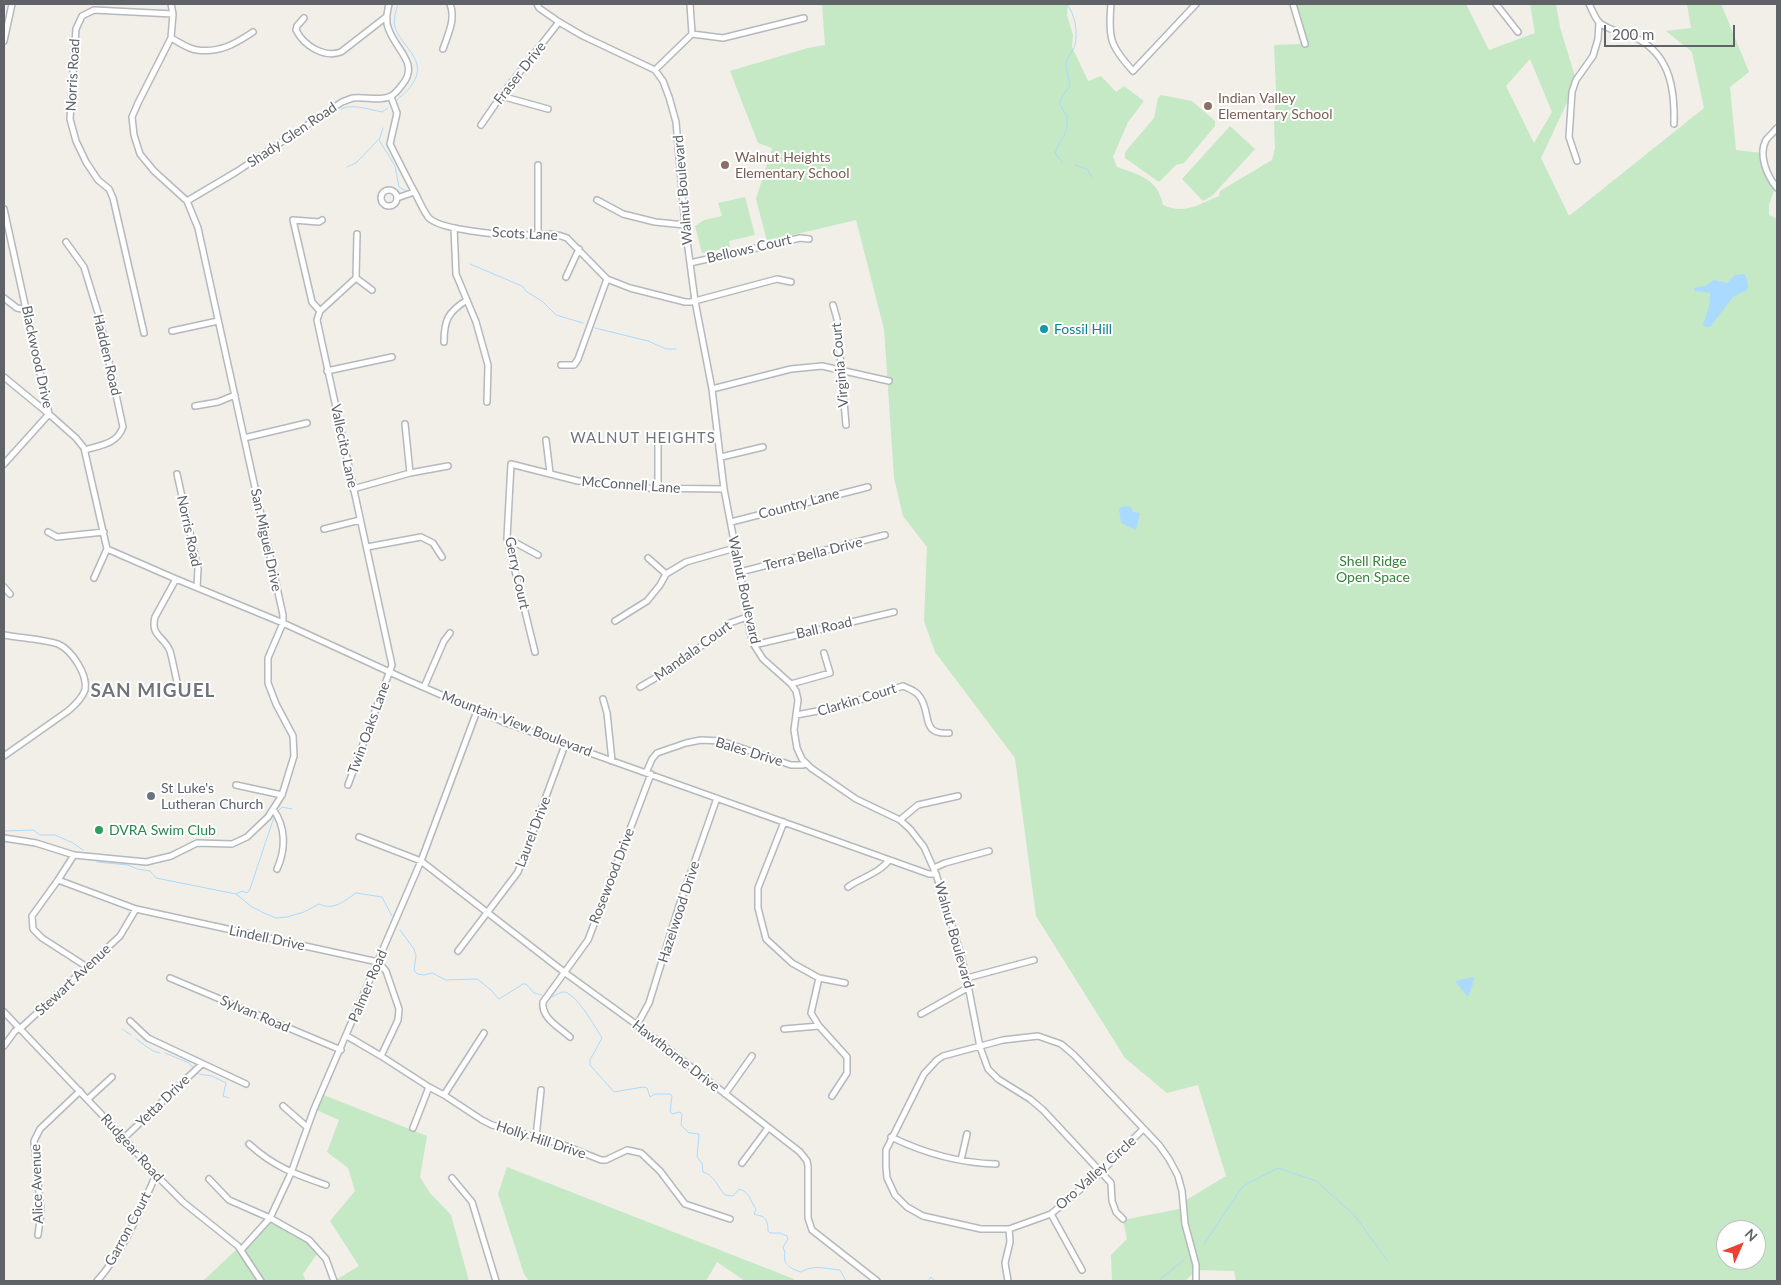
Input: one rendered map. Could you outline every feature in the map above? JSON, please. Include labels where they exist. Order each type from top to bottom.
[{"type":"street","points":[[4,41],[12,4]]},
{"type":"street","name":"San Miguel Drive","points":[[171,4],[173,14],[171,38],[132,117],[134,135],[140,154],[154,171],[187,202],[198,228],[283,615],[283,623]]},
{"type":"street","points":[[389,4],[386,17],[389,30],[407,60],[409,71],[406,80],[390,97]]},
{"type":"street","points":[[443,49],[451,26],[453,11],[450,4]]},
{"type":"street","points":[[537,4],[539,8],[559,22],[583,36],[655,70],[692,34],[723,38],[804,18]]},
{"type":"street","points":[[690,4],[692,34]]},
{"type":"street","points":[[1111,4],[1111,40],[1119,56],[1133,71],[1193,5]]},
{"type":"street","points":[[1293,4],[1305,44]]},
{"type":"street","points":[[1496,4],[1518,32]]},
{"type":"street","points":[[1577,161],[1569,137],[1572,92],[1576,80],[1593,56],[1598,38],[1599,22],[1589,4]]},
{"type":"street","name":"Norris Road","points":[[144,333],[113,198],[109,190],[98,180],[86,162],[76,141],[70,119],[76,29],[82,16],[94,10],[173,14]]},
{"type":"street","points":[[4,12],[11,13]]},
{"type":"street","points":[[304,18],[296,30],[303,40],[322,53],[335,54],[341,52],[386,17]]},
{"type":"street","name":"Fraser Drive","points":[[481,125],[501,96],[559,22]]},
{"type":"street","points":[[1599,22],[1640,40],[1663,62],[1674,96],[1674,124]]},
{"type":"street","points":[[171,38],[195,50],[213,50],[230,47],[254,32]]},
{"type":"street","name":"Walnut Boulevard","points":[[655,70],[663,81],[676,122],[685,225],[695,301],[712,389],[724,489],[747,617],[754,644],[763,659],[792,684],[798,695],[794,737],[797,748],[806,764],[856,799],[900,820],[924,847],[936,874],[967,978],[980,1047],[988,1069],[998,1079],[1030,1099],[1043,1110],[1111,1183],[1112,1201],[1116,1212],[1123,1219]]},
{"type":"street","points":[[501,96],[548,109]]},
{"type":"street","name":"Scots Lane","points":[[390,97],[397,113],[390,144],[414,192],[430,218],[435,222],[454,228],[520,235],[561,235],[579,249],[607,279],[630,288],[685,302],[778,279],[791,282]]},
{"type":"street","name":"Shady Glen Road","points":[[187,202],[342,102],[353,98],[390,97]]},
{"type":"street","points":[[1777,128],[1766,139],[1762,153],[1765,167],[1777,188]]},
{"type":"street","points":[[538,164],[538,234]]},
{"type":"street","points":[[397,198],[414,192]]},
{"type":"street","points":[[597,200],[622,214],[655,222],[685,225]]},
{"type":"street","name":"Blackwood Drive","points":[[4,209],[49,414],[81,442],[85,450],[107,549]]},
{"type":"street","points":[[322,220],[319,222],[293,220],[312,302],[320,311],[356,278],[357,234]]},
{"type":"street","points":[[454,228],[456,274],[476,322],[488,365],[487,402]]},
{"type":"street","name":"Bellows Court","points":[[690,263],[800,238],[809,239]]},
{"type":"street","name":"Hadden Road","points":[[66,242],[84,267],[99,316],[123,427],[120,435],[112,442],[85,450]]},
{"type":"street","points":[[566,277],[579,249]]},
{"type":"street","points":[[356,278],[372,290]]},
{"type":"street","points":[[561,365],[574,365],[578,359],[607,279]]},
{"type":"street","points":[[4,298],[17,308],[27,310]]},
{"type":"street","points":[[444,342],[445,322],[459,305],[467,300]]},
{"type":"street","name":"Virginia Court","points":[[833,305],[837,319],[846,424]]},
{"type":"street","name":"Vallecito Lane","points":[[320,311],[317,320],[392,665],[390,672]]},
{"type":"street","points":[[172,331],[218,321]]},
{"type":"street","points":[[327,371],[392,357]]},
{"type":"street","points":[[712,389],[791,369],[822,366],[889,381]]},
{"type":"street","points":[[4,377],[49,414],[4,464]]},
{"type":"street","points":[[194,406],[218,402],[235,395]]},
{"type":"street","points":[[244,438],[307,423]]},
{"type":"street","points":[[405,424],[410,473]]},
{"type":"street","points":[[658,438],[658,488]]},
{"type":"street","points":[[546,440],[550,473]]},
{"type":"street","points":[[720,457],[763,447]]},
{"type":"street","name":"McConnell Lane","points":[[511,464],[578,481],[658,488],[724,489]]},
{"type":"street","name":"Gerry Court","points":[[511,464],[507,538],[535,652]]},
{"type":"street","points":[[353,489],[410,473],[448,466]]},
{"type":"street","name":"Norris Road","points":[[177,474],[198,569],[197,587]]},
{"type":"street","name":"Country Lane","points":[[731,522],[868,487]]},
{"type":"street","points":[[324,529],[360,520]]},
{"type":"street","points":[[48,532],[57,537],[104,532]]},
{"type":"street","name":"Terra Bella Drive","points":[[740,572],[885,535]]},
{"type":"street","points":[[367,547],[421,537],[433,543],[442,557]]},
{"type":"street","points":[[507,538],[538,555]]},
{"type":"street","points":[[615,621],[647,601],[666,574],[686,562],[735,548]]},
{"type":"street","points":[[94,578],[107,549]]},
{"type":"street","name":"Mountain View Boulevard","points":[[107,549],[283,623],[477,711],[565,745],[612,760],[929,874],[936,874]]},
{"type":"street","points":[[648,558],[666,574]]},
{"type":"street","points":[[176,579],[155,617],[154,623],[155,632],[170,652],[178,686]]},
{"type":"street","points":[[4,587],[10,594]]},
{"type":"street","name":"Ball Road","points":[[754,644],[894,612]]},
{"type":"street","name":"Mandala Court","points":[[640,687],[681,663],[730,623],[747,617]]},
{"type":"street","points":[[4,838],[36,843],[74,855],[146,862],[171,856],[198,842],[237,843],[256,830],[282,795],[294,756],[294,743],[268,683],[270,650],[283,623]]},
{"type":"street","points":[[424,687],[444,641],[450,633]]},
{"type":"street","points":[[4,635],[56,643],[61,646],[71,653],[78,664],[85,684],[84,693],[72,707],[4,756]]},
{"type":"street","points":[[792,684],[830,673],[824,653]]},
{"type":"street","name":"Twin Oaks Lane","points":[[348,785],[390,672]]},
{"type":"street","name":"Clarkin Court","points":[[796,715],[834,708],[903,686],[915,691],[920,697],[933,730],[938,734],[949,733]]},
{"type":"street","points":[[603,699],[607,714],[612,760]]},
{"type":"street","name":"Palmer Road","points":[[240,1250],[270,1218],[291,1173],[307,1127],[421,861],[477,711]]},
{"type":"street","name":"Bales Drive","points":[[648,774],[652,759],[657,754],[686,743],[701,740],[721,741],[791,765],[806,764]]},
{"type":"street","name":"Laurel Drive","points":[[458,951],[518,872],[565,745]]},
{"type":"street","name":"Rosewood Drive","points":[[570,1037],[544,1014],[542,1009],[543,1002],[588,940],[648,774]]},
{"type":"street","points":[[236,785],[282,795]]},
{"type":"street","points":[[900,820],[918,805],[958,796]]},
{"type":"street","name":"Hazelwood Drive","points":[[638,1025],[649,1003],[717,798]]},
{"type":"street","points":[[273,809],[281,821],[284,835],[282,856],[277,869]]},
{"type":"street","points":[[784,822],[758,888],[760,916],[766,939],[792,963],[819,978],[845,984]]},
{"type":"street","name":"Hawthorne Drive","points":[[359,837],[421,861],[564,972],[638,1025],[800,1152],[806,1161],[808,1218],[812,1230],[877,1281]]},
{"type":"street","points":[[934,868],[945,863],[989,851]]},
{"type":"street","points":[[74,855],[32,916],[33,929],[42,938],[87,967]]},
{"type":"street","points":[[848,887],[879,869],[889,860]]},
{"type":"street","name":"Lindell Drive","points":[[58,880],[136,910],[378,962]]},
{"type":"street","name":"Stewart Avenue","points":[[4,1046],[20,1028],[120,936],[136,910]]},
{"type":"street","points":[[967,978],[1034,960]]},
{"type":"street","points":[[378,962],[386,971],[399,1009],[398,1020],[381,1056]]},
{"type":"street","name":"Sylvan Road","points":[[170,978],[341,1050]]},
{"type":"street","points":[[819,978],[811,1013],[819,1026],[847,1057],[847,1073],[832,1096]]},
{"type":"street","points":[[921,1014],[969,987]]},
{"type":"street","name":"Rudgear Road","points":[[4,1012],[124,1138],[156,1176],[183,1202],[238,1246],[261,1281]]},
{"type":"street","points":[[130,1021],[148,1038],[246,1084]]},
{"type":"street","points":[[784,1028],[819,1026]]},
{"type":"street","points":[[444,1095],[484,1033]]},
{"type":"street","name":"Holly Hill Drive","points":[[347,1036],[487,1122],[581,1151],[601,1160],[606,1160],[627,1150],[641,1153],[660,1171],[685,1204],[730,1219]]},
{"type":"street","name":"Oro Valley Circle","points":[[1038,1036],[1061,1044],[1074,1055],[1143,1129],[1101,1172],[1051,1214],[1009,1228],[981,1230],[923,1216],[907,1207],[896,1195],[887,1178],[886,1150],[924,1074],[932,1064],[943,1056],[980,1047],[1003,1040],[1038,1036]]},
{"type":"street","points":[[725,1094],[752,1056]]},
{"type":"street","name":"Yetta Drive","points":[[124,1138],[202,1064]]},
{"type":"street","points":[[88,1100],[112,1077]]},
{"type":"street","points":[[414,1128],[429,1087]]},
{"type":"street","points":[[536,1137],[541,1090]]},
{"type":"street","name":"Alice Avenue","points":[[38,1235],[41,1212],[34,1141],[40,1129],[80,1091]]},
{"type":"street","points":[[283,1106],[307,1127]]},
{"type":"street","points":[[742,1163],[768,1128]]},
{"type":"street","points":[[1143,1129],[1170,1159],[1178,1176],[1182,1192],[1185,1224],[1196,1265],[1196,1281]]},
{"type":"street","points":[[961,1160],[967,1134]]},
{"type":"street","points":[[891,1137],[934,1154],[984,1164],[996,1164]]},
{"type":"street","points":[[249,1144],[264,1158],[291,1173],[326,1185]]},
{"type":"street","name":"Garron Court","points":[[97,1281],[110,1266],[133,1226],[156,1176]]},
{"type":"street","points":[[452,1178],[472,1202],[496,1281]]},
{"type":"street","points":[[209,1179],[229,1200],[270,1218],[309,1240],[326,1259],[334,1281]]},
{"type":"street","points":[[1051,1214],[1082,1270]]},
{"type":"street","points":[[1008,1281],[1005,1263],[1010,1242],[1009,1228]]},
{"type":"green space","name":"Shell Ridge Open Space","points":[[822,4],[1068,4],[1067,15],[1073,35],[1072,47],[1088,81],[1101,76],[1116,92],[1124,86],[1144,101],[1128,122],[1113,157],[1117,167],[1147,179],[1157,189],[1163,205],[1171,208],[1185,209],[1219,196],[1220,191],[1272,160],[1275,148],[1276,89],[1274,45],[1300,44],[1303,38],[1293,4],[1466,4],[1489,50],[1535,33],[1530,4],[1556,4],[1560,27],[1576,80],[1541,158],[1569,216],[1704,108],[1692,52],[1666,31],[1691,28],[1687,4],[1721,4],[1749,72],[1730,87],[1736,150],[1762,153],[1775,187],[1769,205],[1769,215],[1777,219],[1777,1281],[1236,1281],[1234,1271],[1196,1270],[1185,1281],[1111,1281],[1111,1255],[1127,1239],[1123,1220],[1184,1208],[1183,1202],[1226,1176],[1198,1085],[1167,1093],[1125,1058],[1036,916],[1015,758],[935,652],[924,621],[927,547],[903,516],[894,478],[884,329],[856,220],[767,241],[756,199],[772,148],[758,143],[730,71],[808,48],[825,45]],"holes":[[[1530,59],[1552,112],[1534,143],[1506,86]]]},
{"type":"green space","points":[[1161,95],[1192,101],[1215,121],[1215,126],[1184,163],[1176,165],[1159,182],[1125,158],[1125,152],[1154,118],[1158,98]]},
{"type":"green space","points":[[1230,126],[1255,149],[1212,196],[1203,201],[1182,179]]},
{"type":"green space","points":[[745,197],[755,235],[729,241],[730,247],[702,253],[695,226],[704,220],[722,216],[718,203]]},
{"type":"green space","points":[[321,1094],[427,1136],[420,1177],[430,1193],[451,1215],[469,1281],[334,1281],[359,1266],[330,1221],[355,1191],[348,1168],[327,1152],[339,1120],[314,1109]]},
{"type":"green space","points":[[507,1167],[794,1279],[794,1281],[745,1281],[717,1262],[706,1281],[529,1281],[524,1274],[498,1194]]},
{"type":"green space","points":[[270,1218],[309,1240],[319,1251],[303,1274],[306,1281],[203,1281],[239,1247],[240,1250]]},
{"type":"water","points":[[1744,274],[1747,279],[1747,290],[1733,297],[1710,327],[1703,326],[1709,306],[1710,293],[1695,291],[1694,288],[1705,286],[1714,280],[1727,283],[1735,275]]},
{"type":"water","points":[[1124,506],[1131,507],[1133,512],[1140,513],[1136,530],[1121,523],[1119,508]]},
{"type":"water","points":[[1474,977],[1473,984],[1468,997],[1455,981]]},
{"type":"waterway","points":[[397,100],[408,90],[417,75],[415,60],[398,34],[394,24],[398,4]]},
{"type":"waterway","points":[[1062,162],[1055,153],[1067,127],[1067,116],[1060,105],[1060,100],[1070,86],[1066,63],[1075,45],[1076,35],[1074,18],[1067,4]]},
{"type":"waterway","points":[[341,109],[355,107],[382,112],[388,108]]},
{"type":"waterway","points":[[383,128],[379,140],[395,166],[399,187],[406,191]]},
{"type":"waterway","points":[[347,167],[356,163],[378,140]]},
{"type":"waterway","points":[[1075,165],[1087,169],[1092,177]]},
{"type":"waterway","points":[[470,264],[522,286],[527,292],[542,301],[556,315],[583,323]]},
{"type":"waterway","points":[[595,328],[648,341],[666,349],[676,349]]},
{"type":"waterway","points":[[278,811],[282,807],[292,809]]},
{"type":"waterway","points":[[236,894],[242,891],[247,893],[250,889],[274,817]]},
{"type":"waterway","points":[[4,831],[33,830],[40,835],[55,835],[83,850]]},
{"type":"waterway","points":[[97,862],[128,865],[150,871],[156,878],[236,894],[252,907],[276,918],[304,912],[319,904],[334,906],[356,893],[382,897],[392,916]]},
{"type":"waterway","points":[[400,930],[414,949],[416,956],[414,970],[417,974],[432,973],[446,980],[477,979],[499,999],[523,984],[526,984],[534,993],[542,995]]},
{"type":"waterway","points":[[550,997],[565,992],[575,999],[586,1012],[602,1038],[590,1060],[590,1065],[614,1092],[643,1087],[647,1088],[650,1097],[655,1094],[670,1094],[672,1096],[670,1111],[672,1114],[680,1112],[682,1114],[681,1125],[689,1133],[699,1134],[697,1157],[702,1163],[703,1172],[713,1178],[725,1195],[733,1196],[739,1189],[743,1190],[756,1209],[754,1214],[766,1220],[768,1231],[787,1236],[788,1239],[783,1247],[784,1257],[788,1266],[801,1272],[811,1268],[840,1270],[846,1281]]},
{"type":"waterway","points":[[122,1029],[131,1035]]},
{"type":"waterway","points":[[136,1039],[153,1051],[160,1053]]},
{"type":"waterway","points":[[165,1053],[189,1063],[193,1068]]},
{"type":"waterway","points":[[199,1074],[212,1076],[226,1083],[223,1096],[229,1098]]},
{"type":"waterway","points":[[1204,1244],[1243,1186],[1278,1168],[1316,1181],[1355,1216],[1387,1260]]},
{"type":"waterway","points":[[1158,1281],[1184,1260]]},
{"type":"waterway","points":[[928,1281],[931,1277],[935,1281]]},
{"type":"place","name":"Indian Valley Elementary School","points":[[1208,106]]},
{"type":"place","name":"Walnut Heights Elementary School","points":[[725,165]]},
{"type":"place","name":"Fossil Hill","points":[[1044,329]]},
{"type":"place","name":"St Luke's Lutheran Church","points":[[151,796]]},
{"type":"place","name":"DVRA Swim Club","points":[[99,830]]},
{"type":"district","name":"WALNUT HEIGHTS","points":[[643,438]]},
{"type":"district","name":"SAN MIGUEL","points":[[153,691]]}]
